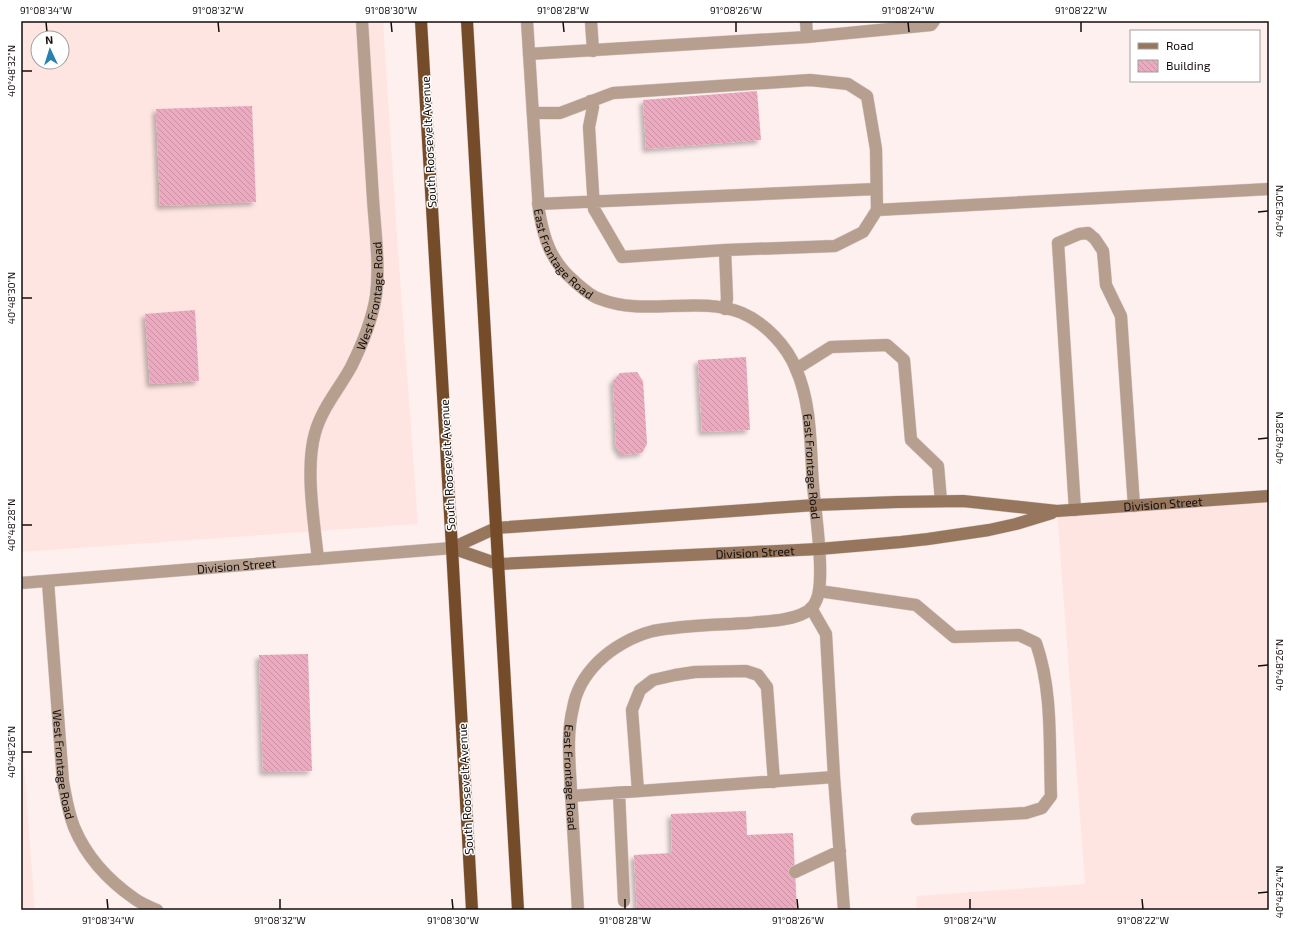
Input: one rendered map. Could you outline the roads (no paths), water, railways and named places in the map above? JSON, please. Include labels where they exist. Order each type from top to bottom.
[{"type":"highway","name":"South Roosevelt Avenue","points":[[421,21],[472,910]]},
{"type":"highway","points":[[467,21],[518,910]]},
{"type":"main road","name":"Division Street","points":[[452,548],[496,528],[815,506],[941,501],[975,502],[1057,511],[1269,496]]},
{"type":"main road","name":"Division Street","points":[[452,548],[498,564],[819,549],[968,534],[1016,524],[1057,511]]},
{"type":"street","name":"West Frontage Road","points":[[318,559],[311,472],[311,451],[314,433],[327,404],[351,366],[370,320],[376,295],[376,255],[362,21]]},
{"type":"street","name":"East Frontage Road","points":[[527,21],[538,204],[543,234],[551,254],[562,271],[579,286],[597,298],[636,307],[703,306],[742,313],[759,323],[785,349],[796,369],[807,406],[819,549],[820,584],[818,598],[808,611],[798,616],[768,621],[677,628],[650,632],[627,642],[606,654],[590,670],[581,684],[573,707],[569,730],[578,910]]},
{"type":"street","points":[[591,21],[593,51]]},
{"type":"street","points":[[806,21],[807,37]]},
{"type":"street","points":[[529,54],[807,37],[931,25],[934,21]]},
{"type":"street","points":[[533,113],[560,113],[590,101],[613,93],[810,80],[848,84],[867,96],[876,149],[877,210],[863,232],[835,246],[725,250],[622,257],[594,209],[589,126],[594,107],[590,101]]},
{"type":"street","points":[[538,204],[876,189]]},
{"type":"street","points":[[877,210],[1269,189]]},
{"type":"street","points":[[1075,510],[1058,243],[1079,234],[1088,234],[1095,239],[1103,251],[1106,285],[1121,316],[1134,506]]},
{"type":"street","points":[[725,250],[727,299],[725,309]]},
{"type":"street","points":[[796,369],[831,347],[887,345],[904,360],[911,440],[938,466],[941,501]]},
{"type":"street","name":"Division Street","points":[[21,584],[452,548]]},
{"type":"street","name":"West Frontage Road","points":[[48,582],[62,774],[67,804],[74,826],[86,849],[117,886],[136,900],[157,910]]},
{"type":"street","points":[[819,591],[916,605],[954,637],[1018,635],[1036,643],[1041,657],[1048,702],[1051,796],[1042,808],[1026,814],[917,819]]},
{"type":"street","points":[[811,608],[826,634],[834,778],[844,910]]},
{"type":"street","points":[[638,791],[632,710],[640,690],[653,680],[695,672],[746,670],[758,675],[767,687],[774,782]]},
{"type":"street","points":[[572,796],[834,778]]},
{"type":"street","points":[[619,792],[624,901]]},
{"type":"street","points":[[795,872],[840,851]]}]
